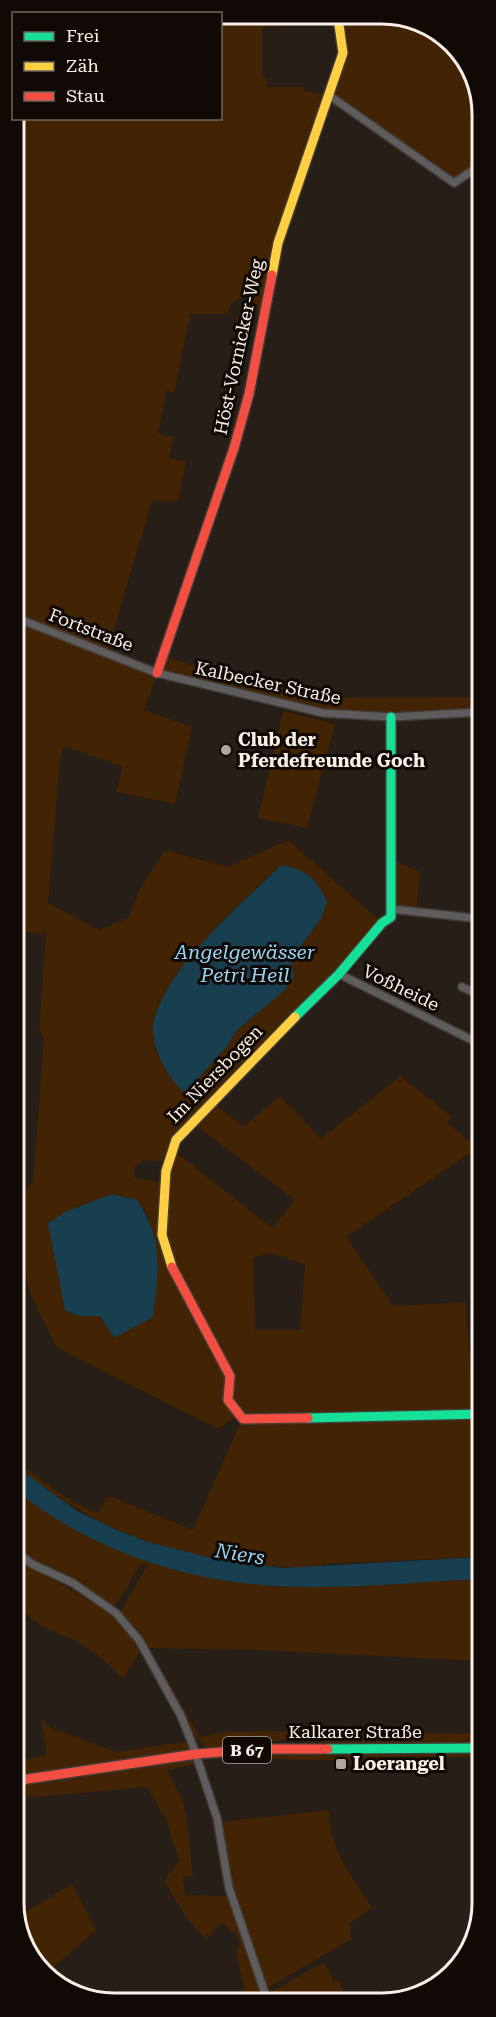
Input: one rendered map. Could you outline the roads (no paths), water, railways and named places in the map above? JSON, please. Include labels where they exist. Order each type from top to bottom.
[{"type":"street","name":"Höst-Vornicker-Weg","points":[[157,673],[234,448],[249,394],[278,243],[344,53],[339,24]]},
{"type":"street","points":[[330,96],[453,183],[472,171]]},
{"type":"street","name":"Fortstraße","points":[[24,621],[157,673]]},
{"type":"street","name":"Kalbecker Straße","points":[[157,673],[322,712],[391,717],[472,713]]},
{"type":"street","points":[[391,717],[391,909],[472,919]]},
{"type":"street","name":"Im Niersbogen","points":[[391,909],[391,918],[382,923],[339,974],[179,1134],[166,1171],[161,1220],[164,1245],[175,1277],[230,1376],[228,1400],[243,1419],[472,1414]]},
{"type":"street","name":"Voßheide","points":[[339,974],[472,1040]]},
{"type":"street","points":[[462,987],[472,992]]},
{"type":"street","points":[[24,1558],[32,1564],[73,1583],[116,1613],[144,1650],[181,1716],[217,1818],[229,1888],[265,1993]]},
{"type":"street","name":"Kalkarer Straße","points":[[24,1780],[196,1754],[259,1749],[472,1748]]},
{"type":"water","name":"Angelgewässer Petri Heil","points":[[281,865],[304,872],[319,887],[327,901],[321,919],[291,959],[294,978],[285,990],[236,1031],[228,1045],[185,1093],[166,1070],[154,1039],[154,1020],[162,999],[190,957],[208,936]]},
{"type":"water","points":[[112,1194],[137,1200],[146,1215],[156,1243],[158,1271],[153,1317],[114,1338],[100,1316],[78,1316],[65,1310],[48,1223],[67,1211]]},
{"type":"water","points":[[24,1472],[77,1511],[117,1530],[148,1542],[215,1559],[281,1568],[472,1558],[472,1580],[302,1587],[241,1583],[171,1569],[138,1558],[73,1529],[24,1496]]},
{"type":"place","name":"Club der Pferdefreunde Goch","points":[[226,750]]},
{"type":"place","name":"Loerangel","points":[[341,1764]]},
{"type":"water label","name":"Niers","points":[[240,1554]]}]
